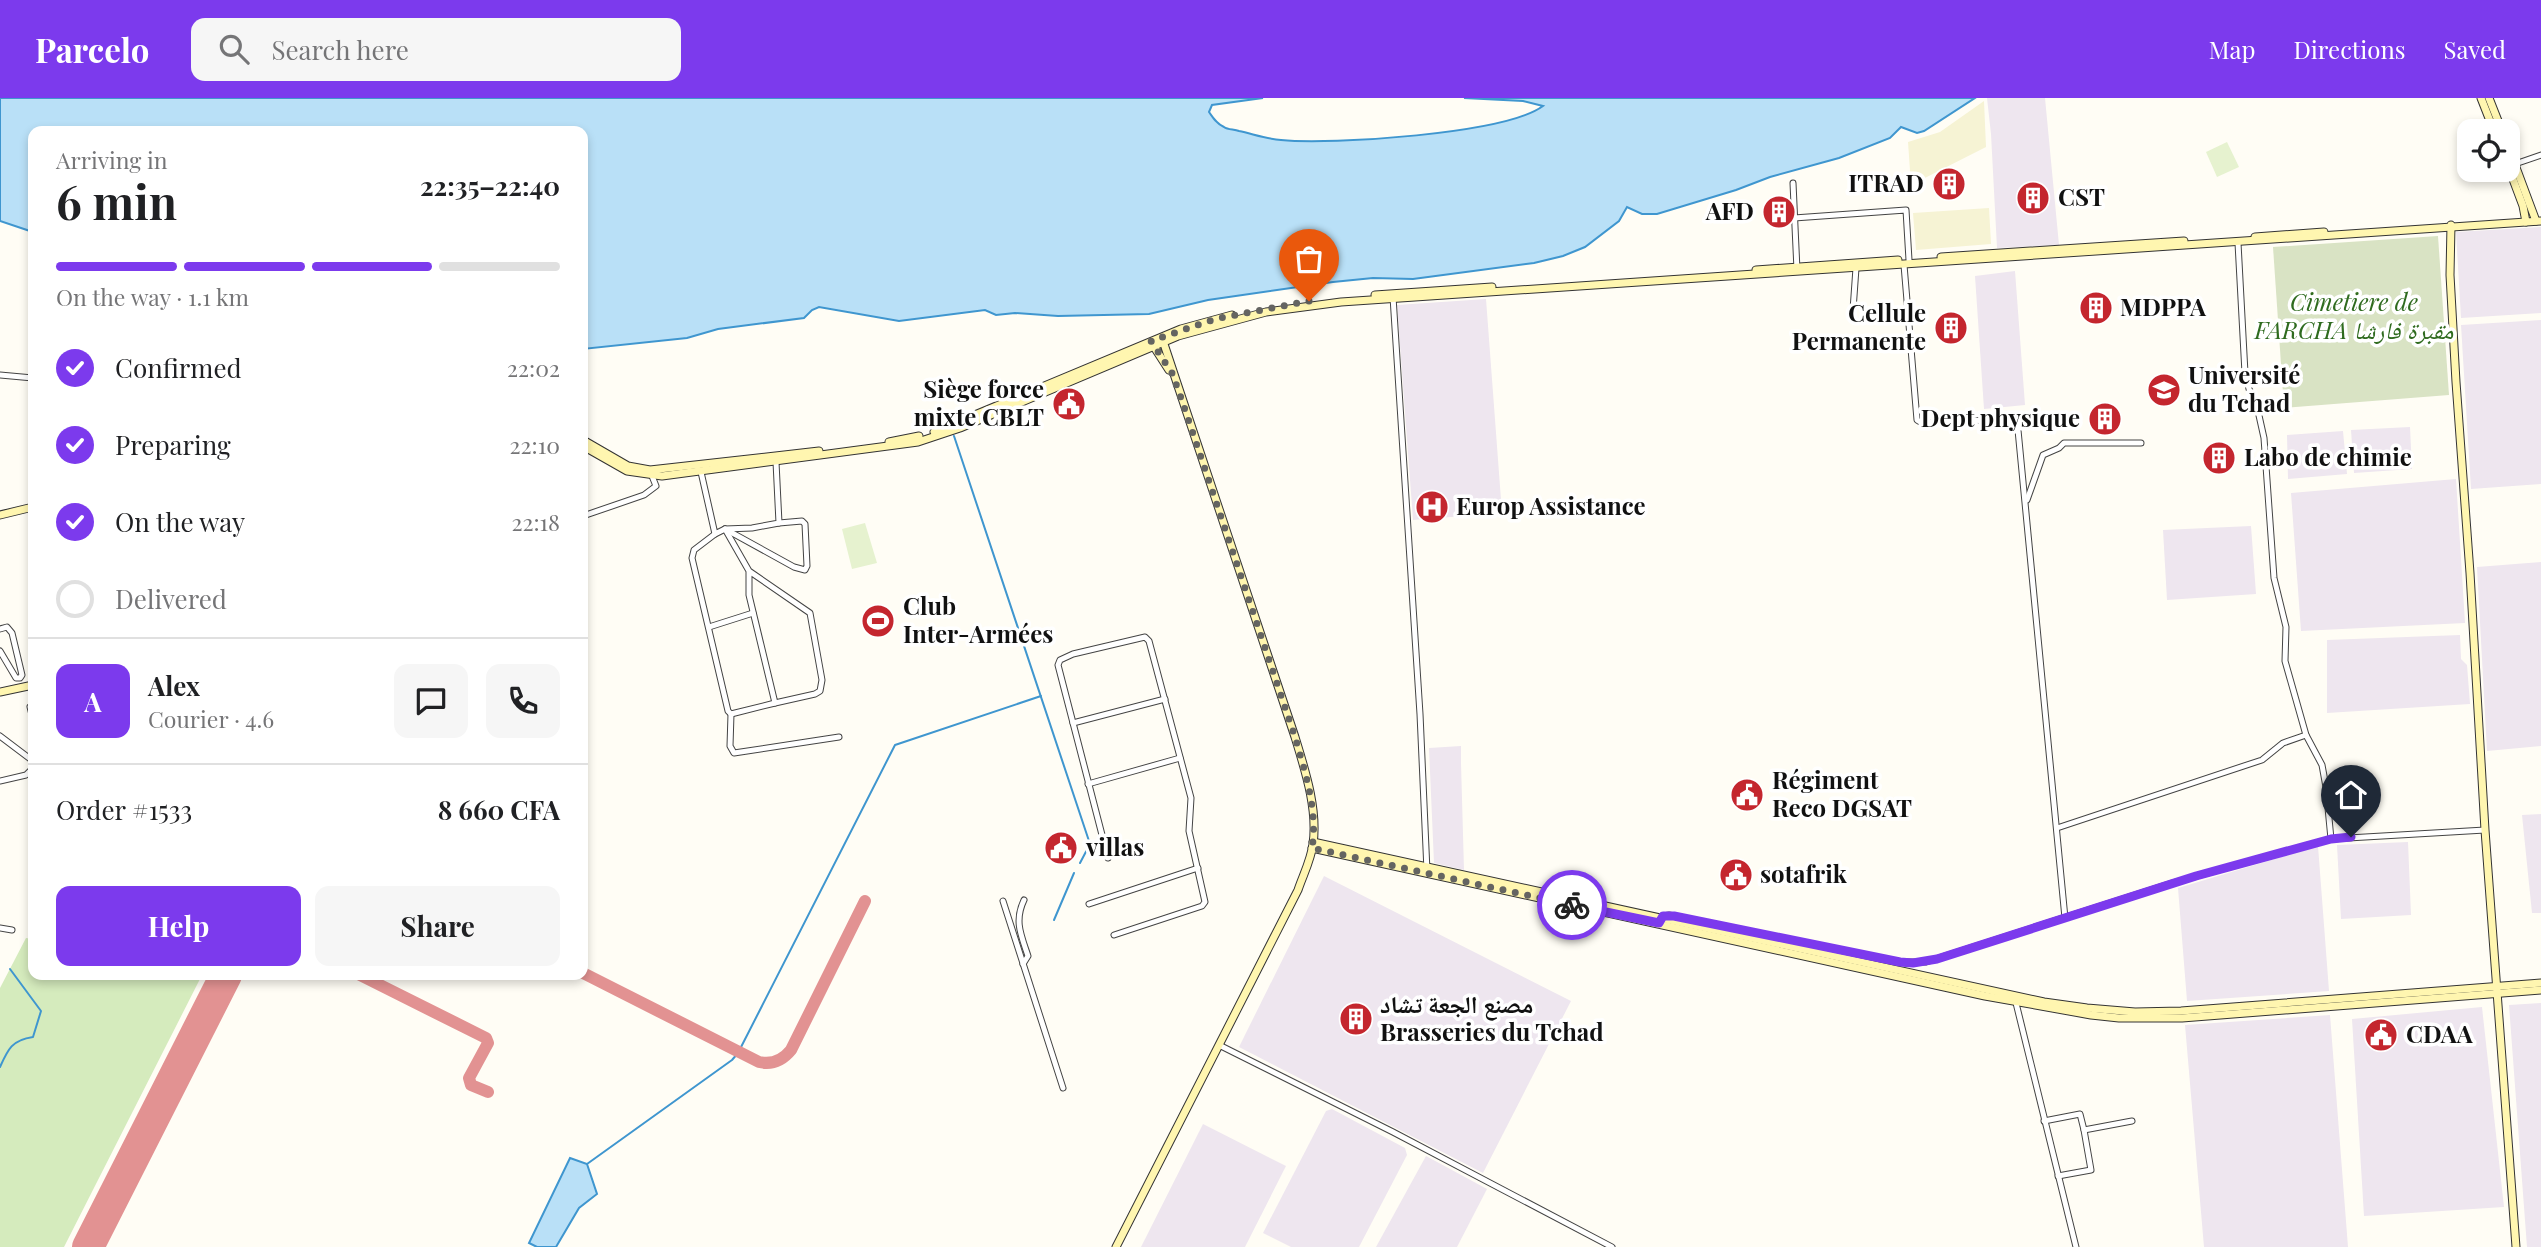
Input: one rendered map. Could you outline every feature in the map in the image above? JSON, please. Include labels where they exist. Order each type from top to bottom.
[{"type":"main road","points":[[2481,98],[2489,119]]},
{"type":"main road","points":[[2489,98],[2497,119]]},
{"type":"main road","points":[[2516,182],[2526,220]]},
{"type":"main road","points":[[2176,244],[2238,243],[2538,219],[2520,182]]},
{"type":"main road","points":[[588,449],[627,471],[652,476],[701,472],[916,437],[1215,319],[1290,303],[2451,226]]},
{"type":"main road","points":[[2451,226],[2450,275],[2471,583],[2484,830],[2516,1247]]},
{"type":"main road","points":[[1797,269],[1856,268],[1906,262]]},
{"type":"main road","points":[[1162,339],[1266,312],[1393,296]]},
{"type":"main road","points":[[1166,360],[1178,336]]},
{"type":"main road","points":[[1116,1247],[1298,890],[1310,858],[1314,833],[1310,793],[1295,737],[1166,360],[1162,339]]},
{"type":"main road","points":[[1152,343],[1166,360]]},
{"type":"main road","points":[[588,443],[628,466],[650,470],[771,460],[918,442],[960,428],[1142,351],[1152,343]]},
{"type":"main road","points":[[1142,351],[1166,360]]},
{"type":"main road","points":[[0,515],[28,508]]},
{"type":"main road","points":[[0,692],[28,686]]},
{"type":"main road","points":[[1314,833],[1323,847]]},
{"type":"main road","points":[[1313,845],[1660,921],[2032,999],[2087,1008],[2135,1012],[2181,1011],[2496,990],[2541,990]]},
{"type":"main road","points":[[1310,858],[1323,847]]},
{"type":"main road","points":[[1660,921],[2016,1003],[2119,1018],[2182,1018],[2496,990],[2541,983]]},
{"type":"street","points":[[2520,162],[2541,155]]},
{"type":"street","points":[[1793,183],[1797,269]]},
{"type":"street","points":[[1794,218],[1906,210],[1906,262],[1917,420],[1922,423],[2009,419],[2018,430],[2064,918]]},
{"type":"street","points":[[2238,243],[2245,373],[2256,402],[2264,438],[2274,578],[2286,628],[2285,661],[2306,735],[2322,765],[2331,839]]},
{"type":"street","points":[[1853,310],[1856,268]]},
{"type":"street","points":[[1393,296],[1427,871]]},
{"type":"street","points":[[0,375],[28,378]]},
{"type":"street","points":[[2026,503],[2043,455],[2064,443],[2141,443]]},
{"type":"street","points":[[771,460],[779,523]]},
{"type":"street","points":[[701,472],[715,534]]},
{"type":"street","points":[[588,514],[644,495],[656,486],[652,476]]},
{"type":"street","points":[[725,529],[804,570],[807,566],[805,524],[802,521],[725,529],[694,550],[692,555],[723,692],[731,714],[730,746],[736,753],[839,737]]},
{"type":"street","points":[[725,529],[749,571],[810,613],[822,680],[820,691],[731,714]]},
{"type":"street","points":[[749,571],[749,594],[775,703]]},
{"type":"street","points":[[709,626],[753,614]]},
{"type":"street","points":[[0,629],[7,627],[12,633],[22,675],[20,678],[16,678],[0,651]]},
{"type":"street","points":[[1108,858],[1058,665],[1060,660],[1073,654],[1146,637],[1191,799],[1189,831],[1205,902],[1202,906],[1114,935]]},
{"type":"street","points":[[1073,723],[1165,699]]},
{"type":"street","points":[[2057,828],[2262,760],[2283,743],[2306,735]]},
{"type":"street","points":[[0,736],[28,757]]},
{"type":"street","points":[[1088,784],[1180,758]]},
{"type":"street","points":[[0,781],[28,773]]},
{"type":"street","points":[[1660,921],[1666,915],[1674,916],[1841,951],[1913,963],[1937,959],[2172,883],[2331,839],[2484,830]]},
{"type":"street","points":[[1089,904],[1198,868]]},
{"type":"street","points":[[1023,964],[1028,956],[1018,926],[1018,912],[1024,900]]},
{"type":"street","points":[[1003,901],[1063,1088]]},
{"type":"street","points":[[0,928],[12,930]]},
{"type":"street","points":[[2016,1003],[2076,1247]]},
{"type":"street","points":[[1219,1045],[1393,1132],[1612,1247]]},
{"type":"street","points":[[2044,1121],[2080,1114],[2091,1170],[2058,1176]]},
{"type":"street","points":[[2084,1130],[2132,1121]]},
{"type":"shaded area","points":[[1987,98],[2045,98],[2059,245],[1997,248]]},
{"type":"shaded area","points":[[1984,101],[1986,147],[1911,185],[1908,142],[1940,132]]},
{"type":"shaded area","points":[[1989,208],[1991,244],[1916,250],[1913,213]]},
{"type":"shaded area","points":[[2541,227],[2541,313],[2461,318],[2456,232]]},
{"type":"shaded area","name":"CST","points":[[2015,271],[2025,405],[1984,409],[1975,276]]},
{"type":"shaded area","points":[[1486,299],[1502,513],[1413,520],[1397,305]]},
{"type":"shaded area","points":[[2541,320],[2541,484],[2471,489],[2461,325]]},
{"type":"shaded area","points":[[2410,427],[2412,469],[2354,473],[2351,430]]},
{"type":"shaded area","points":[[2343,431],[2347,474],[2288,479],[2287,435]]},
{"type":"shaded area","points":[[2456,479],[2465,623],[2301,631],[2291,493]]},
{"type":"shaded area","points":[[2251,526],[2256,594],[2167,600],[2163,530]]},
{"type":"shaded area","points":[[2541,562],[2541,746],[2487,751],[2477,567]]},
{"type":"shaded area","points":[[2460,635],[2461,659],[2467,665],[2470,704],[2327,713],[2327,640]]},
{"type":"shaded area","points":[[1461,746],[1464,870],[1434,863],[1429,748]]},
{"type":"shaded area","points":[[2541,814],[2541,913],[2532,913],[2522,815]]},
{"type":"shaded area","points":[[2408,842],[2411,915],[2341,919],[2337,845]]},
{"type":"shaded area","points":[[2318,846],[2329,991],[2187,1001],[2178,888]]},
{"type":"shaded area","points":[[1324,876],[1571,1001],[1483,1173],[1239,1047]]},
{"type":"shaded area","points":[[2541,1003],[2541,1247],[2527,1247],[2509,1005]]},
{"type":"shaded area","points":[[2482,1007],[2504,1207],[2364,1216],[2352,1019]]},
{"type":"shaded area","points":[[2330,1015],[2348,1247],[2204,1247],[2185,1025]]},
{"type":"shaded area","points":[[1332,1109],[1405,1148],[1407,1155],[1359,1247],[1291,1247],[1263,1233],[1326,1111]]},
{"type":"shaded area","points":[[1203,1124],[1286,1166],[1245,1247],[1141,1247]]},
{"type":"shaded area","points":[[1426,1156],[1487,1189],[1457,1247],[1376,1247]]},
{"type":"green space","points":[[2227,142],[2239,167],[2217,177],[2206,152]]},
{"type":"green space","name":"Cimetiere de FARCHA مقبرة فارشا","points":[[2438,236],[2449,395],[2284,408],[2273,247]]},
{"type":"green space","points":[[865,523],[877,563],[852,569],[842,529]]},
{"type":"green space","points":[[26,938],[28,980],[199,980],[64,1247],[0,1247],[0,988]]},
{"type":"water","points":[[0,98],[1263,98],[1212,105],[1209,112],[1217,123],[1227,129],[1276,139],[1338,141],[1416,135],[1493,124],[1523,116],[1543,106],[1523,101],[1464,98],[1975,98],[1924,131],[1917,133],[1901,127],[1890,138],[1839,158],[1770,177],[1657,214],[1642,214],[1627,207],[1619,221],[1585,247],[1563,256],[1534,263],[1413,279],[1373,278],[1333,282],[1208,300],[1149,314],[996,315],[985,310],[899,321],[819,307],[804,318],[718,329],[687,338],[588,348],[588,126],[28,126],[28,230],[0,221]]},
{"type":"water","points":[[570,1158],[587,1164],[597,1194],[579,1208],[556,1247],[537,1247],[529,1243]]},
{"type":"waterway","points":[[954,436],[1090,844],[1080,863]]},
{"type":"waterway","points":[[587,1164],[738,1053],[895,745],[1041,696]]},
{"type":"waterway","points":[[1054,920],[1074,873]]},
{"type":"waterway","points":[[0,1067],[12,1046],[20,1040],[33,1037],[41,1011],[10,969]]},
{"type":"taxiway","points":[[588,976],[759,1062],[772,1062],[784,1057],[791,1050],[865,901]]},
{"type":"taxiway","points":[[370,980],[486,1038],[488,1043],[469,1078],[471,1085],[488,1092]]},
{"type":"runway","points":[[88,1247],[223,980]]},
{"type":"way so far","points":[[1309,301],[1215,319],[1151,341],[1172,373],[1295,737],[1310,793],[1314,833],[1312,848],[1572,905]]},
{"type":"place","name":"ITRAD","points":[[1949,184]]},
{"type":"place","name":"CST","points":[[2033,198]]},
{"type":"place","name":"AFD","points":[[1779,212]]},
{"type":"place","name":"MDPPA","points":[[2096,308]]},
{"type":"place","name":"Cellule Permanente","points":[[1951,328]]},
{"type":"place","name":"Université du Tchad","points":[[2164,390]]},
{"type":"place","name":"Siège force mixte CBLT","points":[[1069,404]]},
{"type":"place","name":"Dept physique","points":[[2105,419]]},
{"type":"place","name":"Labo de chimie","points":[[2219,458]]},
{"type":"place","name":"Europ Assistance","points":[[1432,507]]},
{"type":"place","name":"Club Inter-Armées","points":[[878,621]]},
{"type":"place","name":"Régiment Reco DGSAT","points":[[1747,795]]},
{"type":"place","name":"villas","points":[[1061,848]]},
{"type":"place","name":"sotafrik","points":[[1736,875]]},
{"type":"place","name":"مصنع الجعة تشاد Brasseries du Tchad","points":[[1356,1019]]},
{"type":"place","name":"CDAA","points":[[2381,1035]]},
{"type":"route","points":[[1572,905],[1659,923],[1663,916],[1674,916],[1900,962],[1926,962],[2243,862],[2331,839],[2351,837]]}]
